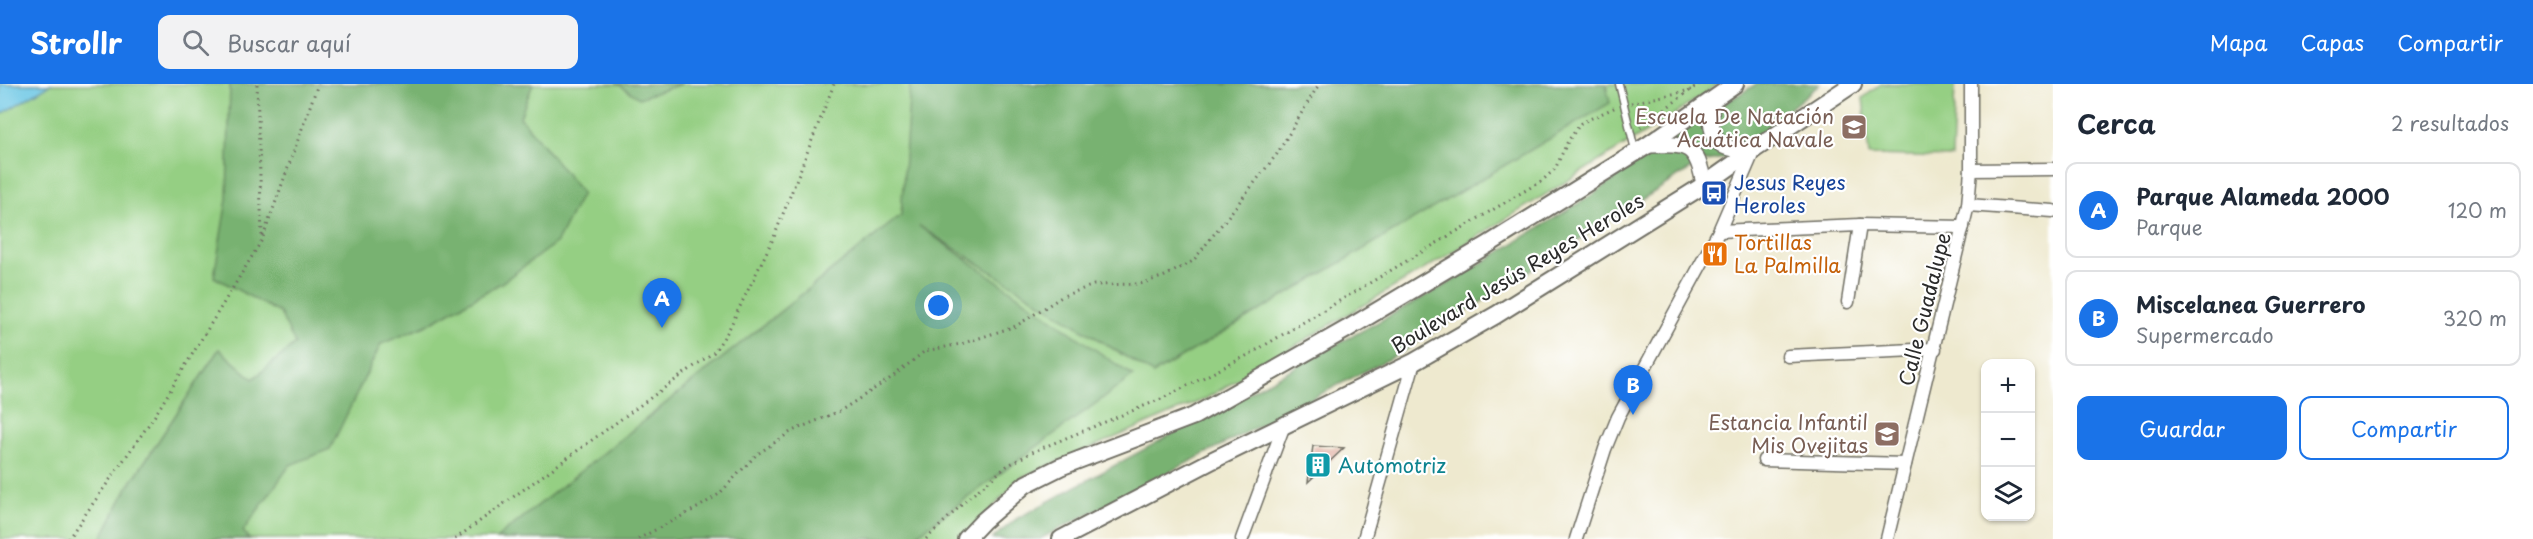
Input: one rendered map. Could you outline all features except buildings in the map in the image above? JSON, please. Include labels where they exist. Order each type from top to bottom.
[{"type":"main road","name":"Boulevard Jesús Reyes Heroles","points":[[966,539],[1014,493],[1041,476],[1194,416],[1347,329],[1642,149],[1735,84]]},
{"type":"main road","name":"Boulevard Jesús Reyes Heroles","points":[[1061,539],[1284,425],[1414,362],[1496,315],[1704,185],[1853,84]]},
{"type":"street","name":"Calle Guadalupe","points":[[1887,539],[1935,349],[1968,205],[1971,170],[1971,84]]},
{"type":"street","points":[[1576,539],[1605,449],[1618,417],[1719,231],[1755,149],[1730,150],[1715,138],[1710,122],[1712,101]]},
{"type":"street","points":[[1642,149],[1677,145],[1692,150],[1701,164],[1704,185]]},
{"type":"street","points":[[1971,170],[2053,168]]},
{"type":"street","points":[[1968,205],[2053,211]]},
{"type":"street","points":[[1719,231],[1860,225],[1963,227]]},
{"type":"street","points":[[1848,302],[1860,225]]},
{"type":"street","points":[[1788,356],[1935,349]]},
{"type":"street","points":[[1364,539],[1414,362]]},
{"type":"street","points":[[1242,539],[1284,425]]},
{"type":"street","points":[[1764,460],[1905,464]]},
{"type":"lane","points":[[1619,84],[1631,134],[1642,149]]},
{"type":"path","points":[[257,84],[262,240]]},
{"type":"path","points":[[68,539],[154,417],[262,240],[318,84]]},
{"type":"path","points":[[454,539],[714,352],[728,331],[774,237],[834,84]]},
{"type":"path","points":[[638,539],[719,494],[756,455],[792,431],[840,411],[891,378],[925,351],[961,344],[1016,326],[1063,296],[1084,288],[1094,285],[1140,284],[1165,276],[1193,261],[1277,154],[1319,84]]},
{"type":"path","points":[[1631,134],[1699,84]]},
{"type":"path","points":[[926,539],[1007,466],[1032,452],[1161,399],[1250,354],[1543,180],[1555,169],[1568,141],[1581,123],[1624,104],[1691,90]]},
{"type":"green space","points":[[0,84],[1718,84],[1675,114],[1443,258],[1205,399],[1022,477],[962,539],[0,539]]},
{"type":"green space","points":[[230,84],[533,84],[520,117],[582,193],[557,242],[501,283],[425,326],[381,344],[330,449],[290,465],[243,531],[249,539],[101,539],[128,487],[219,349],[253,379],[295,344],[280,313],[214,277],[227,199]]},
{"type":"green space","points":[[618,84],[682,84],[639,98]]},
{"type":"green space","points":[[910,84],[1606,84],[1610,103],[1153,374],[919,226],[1133,376],[911,539],[496,539],[901,215]]},
{"type":"green space","points":[[1756,84],[1820,84],[1730,157],[1701,162],[1404,351],[1040,539],[992,539],[1016,519],[1446,285],[1592,195],[1698,120]]},
{"type":"green space","points":[[1881,84],[1955,84],[1952,157],[1869,155],[1863,98]]},
{"type":"water","points":[[0,84],[51,84],[0,115]]},
{"type":"place","name":"Escuela De Natación Acuática Navale","points":[[1854,127]]},
{"type":"place","name":"Jesus Reyes Heroles","points":[[1714,193]]},
{"type":"place","name":"Tortillas La Palmilla","points":[[1715,254]]},
{"type":"place","name":"Parque Alameda 2000","points":[[662,328]]},
{"type":"place","name":"Miscelanea Guerrero","points":[[1633,415]]},
{"type":"place","name":"Estancia Infantil Mis Ovejitas","points":[[1887,434]]},
{"type":"place","name":"Automotriz","points":[[1318,465]]}]
